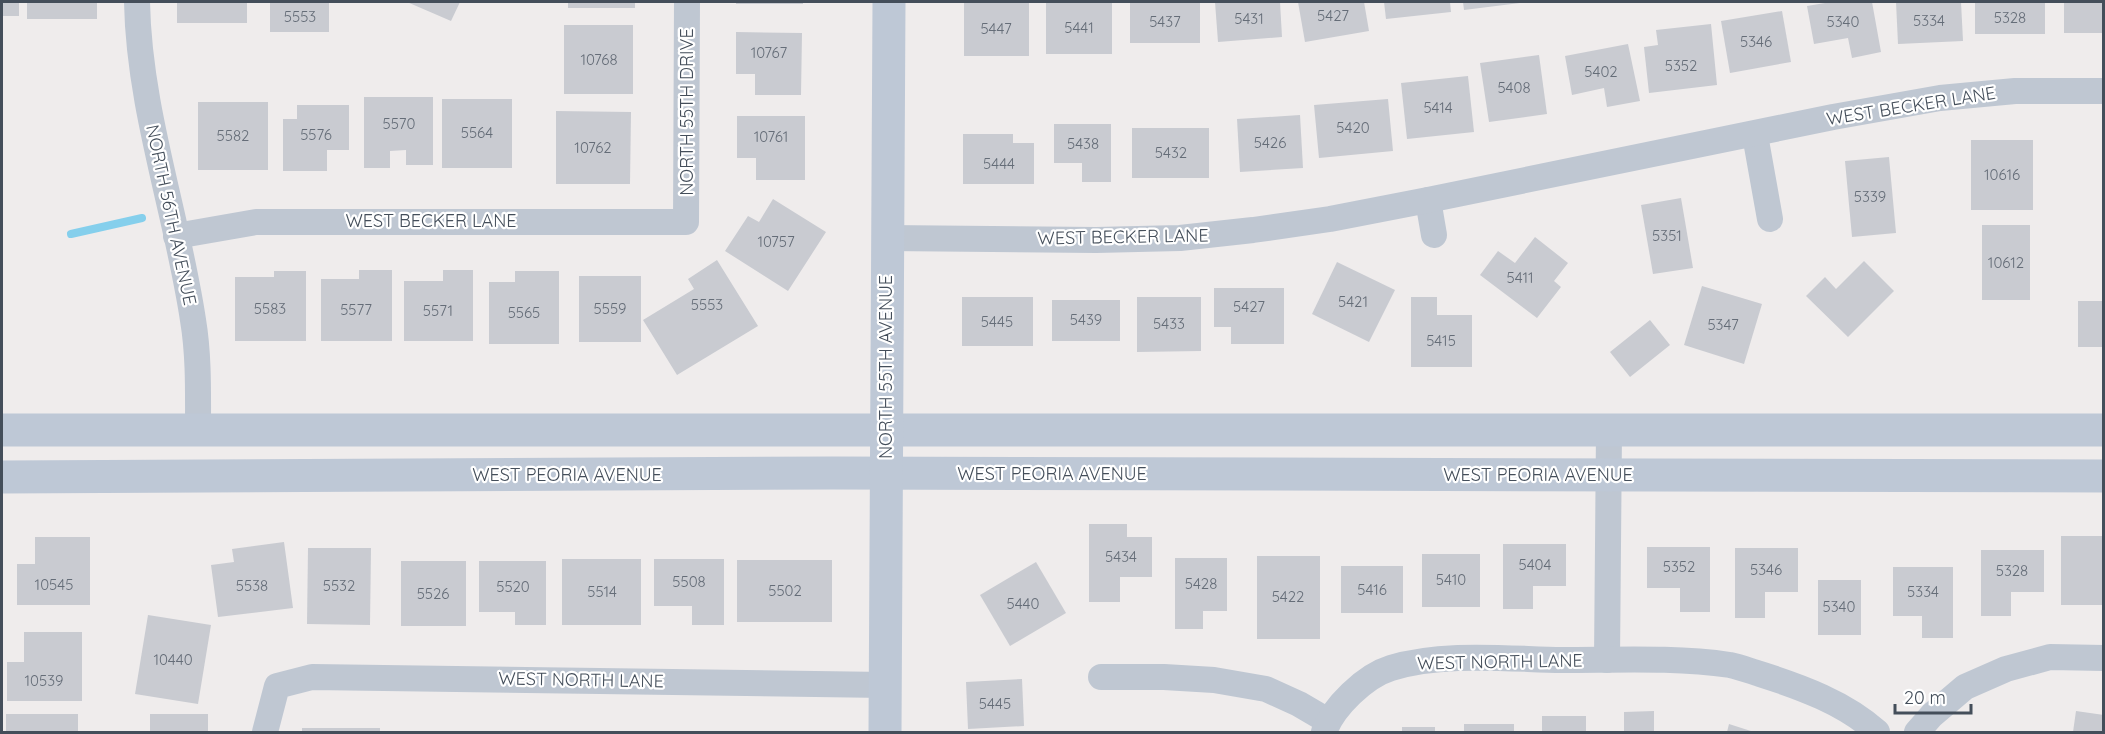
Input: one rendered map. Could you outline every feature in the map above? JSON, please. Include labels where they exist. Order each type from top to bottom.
[{"type":"main road","name":"NORTH 55TH AVENUE","points":[[885,732],[889,2]]},
{"type":"main road","points":[[2,430],[2103,430]]},
{"type":"main road","name":"WEST PEORIA AVENUE","points":[[2,477],[886,473],[2103,476]]},
{"type":"street","name":"NORTH 56TH AVENUE","points":[[137,2],[145,93],[193,321],[198,374],[198,430]]},
{"type":"street","name":"NORTH 55TH DRIVE","points":[[686,222],[687,2]]},
{"type":"street","name":"WEST BECKER LANE","points":[[887,238],[1096,240],[1180,238],[1330,219],[1755,135],[1833,117],[1940,98],[2015,91],[2103,91]]},
{"type":"street","points":[[1755,135],[1770,219]]},
{"type":"street","points":[[1428,200],[1434,235]]},
{"type":"street","name":"WEST BECKER LANE","points":[[176,236],[256,222],[686,222]]},
{"type":"street","points":[[1607,660],[1609,430]]},
{"type":"street","points":[[1917,732],[1932,715],[1965,687],[2006,669],[2050,657],[2103,658]]},
{"type":"street","name":"WEST NORTH LANE","points":[[1101,677],[1214,680],[1266,689],[1299,704],[1326,727],[1357,687],[1388,669],[1426,660],[1657,660],[1731,665],[1794,685],[1843,708],[1877,732]]},
{"type":"street","name":"WEST NORTH LANE","points":[[265,732],[277,686],[312,677],[886,685]]},
{"type":"building","points":[[2,2],[19,2],[19,16],[2,16]]},
{"type":"building","points":[[27,2],[97,2],[97,19],[27,19]]},
{"type":"building","points":[[177,2],[247,2],[247,23],[177,23]]},
{"type":"building","points":[[270,2],[329,2],[329,32],[270,32]]},
{"type":"building","points":[[407,2],[460,2],[451,21]]},
{"type":"building","points":[[568,2],[635,2],[635,8],[568,8]]},
{"type":"building","points":[[736,2],[803,2],[803,4],[736,4]]},
{"type":"building","points":[[964,2],[1029,2],[1029,56],[964,56]]},
{"type":"building","points":[[1046,2],[1112,2],[1112,54],[1046,54]]},
{"type":"building","points":[[1130,2],[1200,2],[1200,43],[1130,43]]},
{"type":"building","points":[[1215,2],[1280,2],[1282,37],[1218,42]]},
{"type":"building","points":[[1298,2],[1364,2],[1369,31],[1305,42]]},
{"type":"building","points":[[1384,2],[1450,2],[1451,12],[1386,19]]},
{"type":"building","points":[[1463,2],[1520,2],[1520,3],[1464,10]]},
{"type":"building","points":[[1831,2],[1872,2],[1881,52],[1852,58],[1848,38],[1814,44],[1807,6]]},
{"type":"building","points":[[1896,2],[1961,2],[1963,41],[1898,44]]},
{"type":"building","points":[[1975,2],[2045,2],[2045,34],[1975,34]]},
{"type":"building","points":[[2064,2],[2104,2],[2104,33],[2064,33]]},
{"type":"building","points":[[1782,11],[1791,62],[1730,73],[1721,21]]},
{"type":"building","points":[[1711,24],[1717,85],[1649,93],[1644,47],[1658,45],[1656,30]]},
{"type":"building","points":[[564,25],[633,25],[633,94],[564,94]]},
{"type":"building","points":[[736,32],[802,33],[801,95],[755,95],[755,74],[736,74]]},
{"type":"building","points":[[1628,44],[1640,101],[1607,107],[1604,88],[1572,95],[1565,56]]},
{"type":"building","points":[[1539,55],[1547,114],[1489,122],[1480,63]]},
{"type":"building","points":[[1468,76],[1474,132],[1407,139],[1401,83]]},
{"type":"building","points":[[364,97],[433,97],[433,165],[406,165],[406,150],[390,151],[390,168],[364,168]]},
{"type":"building","points":[[442,99],[512,99],[512,168],[442,168]]},
{"type":"building","points":[[1388,99],[1393,151],[1319,158],[1314,105]]},
{"type":"building","points":[[198,102],[268,102],[268,170],[198,170]]},
{"type":"building","points":[[297,105],[349,105],[349,150],[327,150],[327,171],[283,171],[283,119],[297,119]]},
{"type":"building","points":[[556,111],[631,112],[630,184],[556,184]]},
{"type":"building","points":[[1300,115],[1303,168],[1240,172],[1237,119]]},
{"type":"building","points":[[737,116],[805,116],[805,180],[756,180],[756,158],[737,158]]},
{"type":"building","points":[[1054,124],[1111,124],[1111,182],[1082,182],[1082,163],[1054,163]]},
{"type":"building","points":[[1132,128],[1209,128],[1209,178],[1132,178]]},
{"type":"building","points":[[963,134],[1013,134],[1013,143],[1034,143],[1034,184],[963,184]]},
{"type":"building","points":[[1971,140],[2033,140],[2033,210],[1971,210]]},
{"type":"building","points":[[1889,157],[1896,233],[1852,237],[1845,161]]},
{"type":"building","points":[[1681,198],[1693,268],[1653,274],[1641,205]]},
{"type":"building","points":[[773,199],[826,232],[788,291],[725,251],[748,216],[759,222]]},
{"type":"building","points":[[1982,225],[2030,225],[2030,300],[1982,300]]},
{"type":"building","points":[[1535,237],[1568,263],[1554,281],[1561,287],[1537,318],[1480,275],[1498,251],[1515,263]]},
{"type":"building","points":[[717,260],[758,326],[677,375],[643,320],[694,289],[688,279]]},
{"type":"building","points":[[1864,261],[1894,291],[1848,337],[1806,296],[1825,277],[1836,289]]},
{"type":"building","points":[[1337,262],[1395,290],[1369,342],[1312,314]]},
{"type":"building","points":[[359,270],[392,270],[392,341],[321,341],[321,279],[359,279]]},
{"type":"building","points":[[443,270],[473,270],[473,341],[404,341],[404,281],[443,281]]},
{"type":"building","points":[[274,271],[306,271],[306,341],[235,341],[235,277],[274,277]]},
{"type":"building","points":[[515,271],[559,271],[559,344],[489,344],[489,282],[515,282]]},
{"type":"building","points":[[579,276],[641,276],[641,342],[579,342]]},
{"type":"building","points":[[1702,286],[1762,304],[1744,364],[1684,345]]},
{"type":"building","points":[[1214,288],[1284,288],[1284,344],[1231,344],[1231,327],[1214,327]]},
{"type":"building","points":[[962,297],[1033,297],[1033,346],[962,346]]},
{"type":"building","points":[[1137,297],[1201,297],[1201,351],[1137,352]]},
{"type":"building","points":[[1411,297],[1437,297],[1437,315],[1472,315],[1472,367],[1411,367]]},
{"type":"building","points":[[1052,300],[1120,300],[1120,341],[1052,341]]},
{"type":"building","points":[[2078,301],[2104,301],[2104,347],[2078,347]]},
{"type":"building","points":[[1650,320],[1670,345],[1630,377],[1610,352]]},
{"type":"building","points":[[1089,524],[1127,524],[1127,537],[1152,537],[1152,577],[1120,577],[1120,602],[1089,602]]},
{"type":"building","points":[[2061,536],[2104,536],[2104,605],[2061,605]]},
{"type":"building","points":[[35,537],[90,537],[90,605],[17,605],[17,564],[35,564]]},
{"type":"building","points":[[284,542],[293,608],[218,617],[211,565],[234,562],[232,549]]},
{"type":"building","points":[[1503,544],[1566,544],[1566,586],[1533,586],[1533,609],[1503,609]]},
{"type":"building","points":[[1647,547],[1710,547],[1710,612],[1680,612],[1680,588],[1647,588]]},
{"type":"building","points":[[308,548],[371,548],[370,625],[307,624]]},
{"type":"building","points":[[1735,548],[1798,548],[1798,592],[1765,592],[1765,618],[1735,618]]},
{"type":"building","points":[[1981,550],[2044,550],[2044,592],[2011,592],[2011,616],[1981,616]]},
{"type":"building","points":[[1422,554],[1480,554],[1480,607],[1422,607]]},
{"type":"building","points":[[1257,556],[1320,556],[1320,639],[1257,639]]},
{"type":"building","points":[[1175,558],[1227,558],[1227,611],[1203,611],[1203,629],[1175,629]]},
{"type":"building","points":[[562,559],[641,559],[641,625],[562,625]]},
{"type":"building","points":[[654,559],[724,559],[724,625],[692,625],[692,606],[654,606]]},
{"type":"building","points":[[737,560],[832,560],[832,622],[737,622]]},
{"type":"building","points":[[401,561],[466,561],[466,626],[401,626]]},
{"type":"building","points":[[479,561],[546,561],[546,625],[515,625],[515,612],[479,612]]},
{"type":"building","points":[[1036,562],[1066,613],[1010,646],[980,595]]},
{"type":"building","points":[[1341,566],[1403,566],[1403,613],[1341,613]]},
{"type":"building","points":[[1893,567],[1953,567],[1953,638],[1922,638],[1922,616],[1893,616]]},
{"type":"building","points":[[1818,580],[1861,580],[1861,635],[1818,635]]},
{"type":"building","points":[[148,615],[211,625],[198,704],[135,694]]},
{"type":"building","points":[[24,632],[82,632],[82,701],[7,701],[7,662],[24,662]]},
{"type":"building","points":[[1022,679],[1024,726],[968,729],[966,682]]},
{"type":"building","points":[[1654,711],[1654,732],[1624,732],[1624,712]]},
{"type":"building","points":[[2076,711],[2104,715],[2104,732],[2073,732]]},
{"type":"building","points":[[6,714],[78,714],[78,732],[6,732]]},
{"type":"building","points":[[150,714],[208,714],[208,732],[150,732]]},
{"type":"building","points":[[1542,716],[1586,716],[1586,732],[1542,732]]},
{"type":"building","points":[[1464,724],[1514,724],[1514,732],[1464,732]]},
{"type":"building","points":[[1729,724],[1754,732],[1727,732]]},
{"type":"building","points":[[1402,727],[1435,727],[1435,732],[1402,732]]},
{"type":"building","points":[[302,728],[380,728],[380,732],[302,732]]},
{"type":"waterway","points":[[71,234],[142,218]]}]
